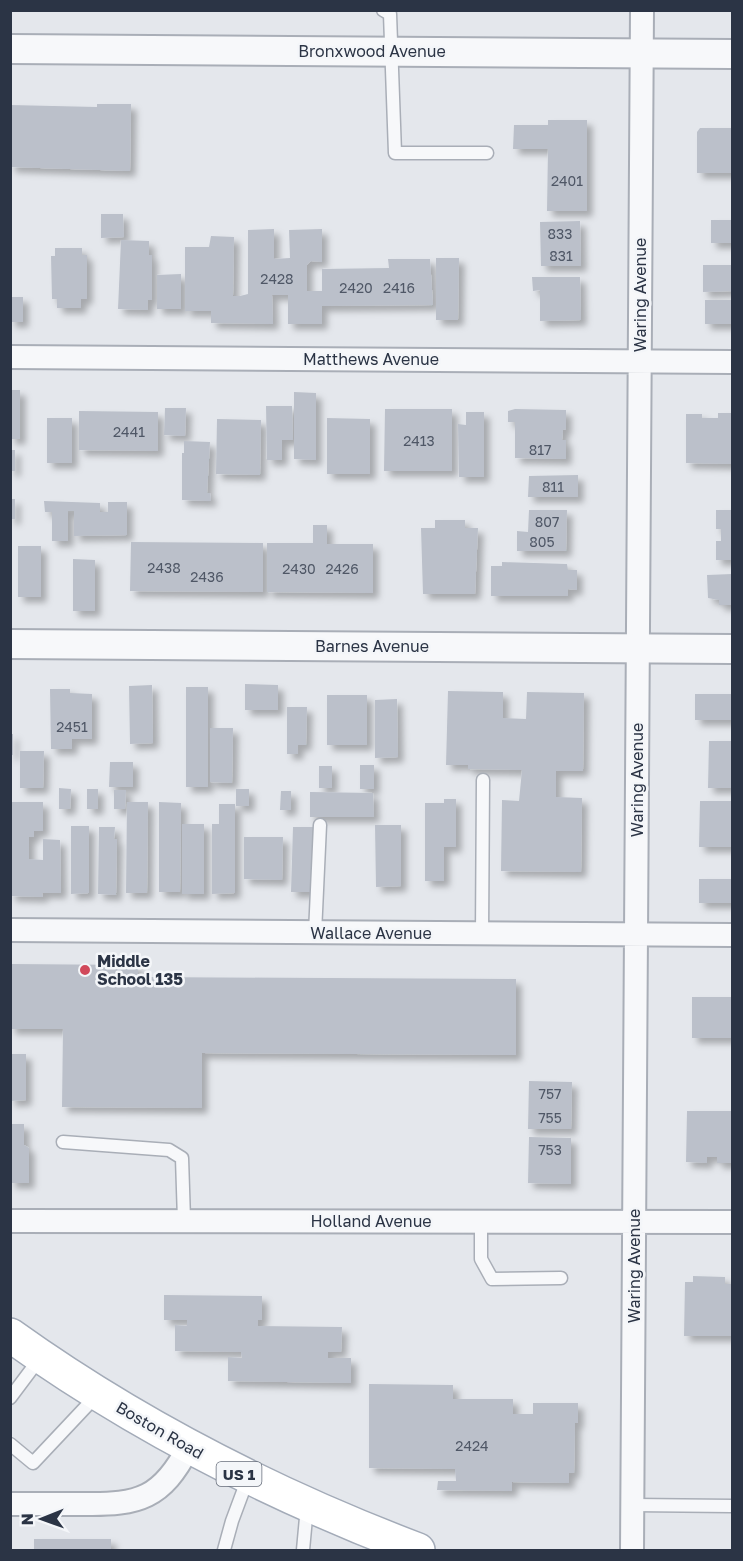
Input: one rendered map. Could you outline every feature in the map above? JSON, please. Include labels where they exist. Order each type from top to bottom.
[{"type":"main road","name":"Boston Road","points":[[10,1335],[98,1394],[188,1448],[307,1506],[418,1551]]},
{"type":"street","name":"Waring Avenue","points":[[632,1551],[642,10]]},
{"type":"street","name":"Bronxwood Avenue","points":[[10,49],[732,54]]},
{"type":"street","name":"Matthews Avenue","points":[[10,357],[732,362]]},
{"type":"street","name":"Barnes Avenue","points":[[10,644],[732,649]]},
{"type":"street","name":"Wallace Avenue","points":[[10,930],[732,935]]},
{"type":"street","name":"Holland Avenue","points":[[10,1221],[732,1222]]},
{"type":"street","points":[[10,1504],[111,1504],[136,1501],[161,1487],[188,1448]]},
{"type":"lane","points":[[388,12],[393,52],[395,153],[487,153]]},
{"type":"lane","points":[[482,934],[483,780]]},
{"type":"lane","points":[[315,933],[320,825]]},
{"type":"lane","points":[[63,1142],[169,1150],[182,1158],[184,1220]]},
{"type":"lane","points":[[481,1221],[482,1259],[492,1279],[561,1278]]},
{"type":"lane","points":[[10,1398],[41,1357]]},
{"type":"lane","points":[[10,1444],[33,1463],[98,1394]]},
{"type":"lane","points":[[224,1551],[232,1521],[249,1478]]},
{"type":"lane","points":[[633,1505],[732,1506]]},
{"type":"lane","points":[[303,1551],[307,1506]]},
{"type":"building","points":[[97,104],[131,104],[130,171],[10,167],[10,105],[97,107]]},
{"type":"building","points":[[548,120],[587,120],[587,211],[547,211],[548,149],[513,149],[514,125],[548,125]]},
{"type":"building","points":[[700,128],[732,128],[732,173],[697,173],[697,132]]},
{"type":"building","points":[[101,214],[123,214],[124,237],[101,238]]},
{"type":"building","points":[[711,220],[732,220],[732,243],[711,243]]},
{"type":"building","points":[[580,221],[581,266],[541,266],[540,222]]},
{"type":"building","points":[[274,229],[274,259],[290,258],[289,230],[322,229],[322,262],[311,261],[307,265],[307,291],[322,291],[322,269],[389,268],[388,259],[430,259],[433,305],[322,306],[322,324],[288,324],[288,295],[272,295],[273,324],[211,323],[211,311],[185,311],[185,247],[209,247],[211,236],[234,237],[233,296],[240,296],[248,294],[248,230]]},
{"type":"building","points":[[121,240],[149,241],[149,255],[152,255],[152,300],[148,300],[148,310],[118,309]]},
{"type":"building","points":[[55,248],[82,248],[82,255],[87,255],[87,299],[81,299],[81,308],[57,308],[57,299],[52,299],[51,256],[55,256]]},
{"type":"building","points":[[436,258],[459,258],[458,320],[436,320]]},
{"type":"building","points":[[703,265],[732,265],[732,291],[703,292]]},
{"type":"building","points":[[181,274],[181,309],[157,309],[157,275]]},
{"type":"building","points":[[532,277],[580,277],[581,320],[540,321],[540,290],[533,291]]},
{"type":"building","points":[[10,297],[23,297],[23,322],[10,322]]},
{"type":"building","points":[[705,300],[732,300],[732,324],[705,324]]},
{"type":"building","points":[[10,390],[20,390],[20,439],[10,439]]},
{"type":"building","points":[[294,392],[316,393],[316,460],[294,459]]},
{"type":"building","points":[[266,406],[292,406],[293,440],[282,440],[282,460],[267,460]]},
{"type":"building","points":[[165,408],[186,408],[185,436],[164,435]]},
{"type":"building","points":[[385,409],[452,409],[452,471],[384,471]]},
{"type":"building","points":[[515,409],[566,410],[566,429],[563,430],[562,440],[566,440],[566,459],[515,458],[515,422],[508,422],[508,411]]},
{"type":"building","points":[[79,411],[158,412],[158,451],[79,450]]},
{"type":"building","points":[[466,412],[484,412],[484,477],[459,477],[458,424],[466,425]]},
{"type":"building","points":[[718,413],[732,413],[732,464],[686,463],[686,414],[702,414],[702,418],[718,418]]},
{"type":"building","points":[[47,418],[72,418],[72,463],[47,463]]},
{"type":"building","points":[[327,418],[370,419],[370,474],[327,474]]},
{"type":"building","points":[[217,419],[261,420],[260,475],[216,474]]},
{"type":"building","points":[[184,441],[210,442],[207,493],[210,493],[211,501],[182,500]]},
{"type":"building","points":[[10,450],[15,450],[15,471],[10,471]]},
{"type":"building","points":[[578,475],[578,497],[528,497],[529,476]]},
{"type":"building","points":[[10,499],[15,499],[15,519],[10,519]]},
{"type":"building","points":[[44,501],[100,503],[100,512],[108,512],[108,502],[127,502],[127,535],[74,536],[74,511],[68,511],[68,541],[52,541],[52,512],[45,512]]},
{"type":"building","points":[[529,510],[567,510],[566,551],[517,551],[517,531],[528,532]]},
{"type":"building","points":[[716,510],[732,510],[732,560],[716,560],[716,541],[721,541],[721,529],[716,529]]},
{"type":"building","points":[[435,520],[465,520],[465,528],[478,528],[475,594],[423,594],[421,528],[435,528]]},
{"type":"building","points":[[313,525],[327,525],[327,544],[373,544],[373,593],[267,592],[267,543],[313,543]]},
{"type":"building","points":[[131,542],[263,543],[263,592],[130,591]]},
{"type":"building","points":[[18,546],[41,546],[41,597],[18,597]]},
{"type":"building","points":[[73,559],[95,560],[95,611],[73,611]]},
{"type":"building","points":[[502,562],[567,564],[568,570],[577,570],[577,590],[568,589],[568,596],[491,596],[491,566],[502,566]]},
{"type":"building","points":[[732,574],[732,605],[719,605],[719,600],[708,598],[707,575]]},
{"type":"building","points":[[245,684],[278,685],[278,710],[245,710]]},
{"type":"building","points":[[152,685],[153,743],[130,744],[129,686]]},
{"type":"building","points":[[186,687],[208,687],[208,787],[186,787]]},
{"type":"building","points":[[50,689],[70,689],[70,693],[92,694],[92,739],[72,739],[72,749],[51,749]]},
{"type":"building","points":[[448,691],[503,692],[503,718],[526,719],[527,692],[584,693],[583,771],[556,771],[556,797],[582,798],[581,872],[501,871],[502,800],[519,801],[522,770],[468,769],[468,765],[446,765]]},
{"type":"building","points":[[695,694],[732,694],[732,720],[695,720]]},
{"type":"building","points":[[327,695],[367,695],[367,745],[327,745]]},
{"type":"building","points":[[397,699],[398,757],[375,758],[375,700]]},
{"type":"building","points":[[287,707],[307,707],[306,745],[298,745],[298,754],[287,754]]},
{"type":"building","points":[[210,728],[233,728],[232,783],[210,782]]},
{"type":"building","points":[[10,734],[13,734],[13,755],[10,755]]},
{"type":"building","points":[[709,741],[732,741],[732,788],[708,788]]},
{"type":"building","points":[[20,751],[44,751],[43,788],[20,788]]},
{"type":"building","points":[[110,762],[133,762],[133,787],[109,787]]},
{"type":"building","points":[[360,765],[374,765],[374,789],[360,789]]},
{"type":"building","points":[[319,766],[332,766],[332,788],[319,788]]},
{"type":"building","points":[[59,788],[71,789],[70,809],[59,809]]},
{"type":"building","points":[[87,789],[98,789],[98,809],[87,809]]},
{"type":"building","points":[[236,789],[249,789],[249,806],[236,806]]},
{"type":"building","points":[[114,790],[126,790],[125,809],[114,809]]},
{"type":"building","points":[[281,791],[291,791],[291,810],[280,810]]},
{"type":"building","points":[[310,792],[373,793],[374,817],[310,817]]},
{"type":"building","points":[[444,799],[456,799],[456,847],[444,847],[444,881],[425,881],[425,803],[444,803]]},
{"type":"building","points":[[700,801],[732,801],[732,847],[699,847]]},
{"type":"building","points":[[10,802],[43,802],[43,831],[34,831],[34,837],[29,837],[29,859],[43,860],[43,839],[60,840],[61,893],[42,893],[43,897],[10,896]]},
{"type":"building","points":[[127,802],[148,802],[147,893],[126,893]]},
{"type":"building","points":[[159,802],[181,803],[180,892],[159,892]]},
{"type":"building","points":[[219,804],[235,804],[235,893],[212,894],[212,824],[219,824]]},
{"type":"building","points":[[182,824],[204,824],[204,894],[182,894]]},
{"type":"building","points":[[375,825],[401,825],[401,886],[376,887]]},
{"type":"building","points":[[71,826],[89,826],[89,893],[71,894]]},
{"type":"building","points":[[99,827],[115,827],[114,839],[117,839],[116,895],[98,894]]},
{"type":"building","points":[[293,827],[314,827],[313,892],[291,892]]},
{"type":"building","points":[[244,837],[283,837],[282,880],[244,879]]},
{"type":"building","points":[[699,879],[732,879],[732,903],[699,903]]},
{"type":"building","points":[[10,964],[138,965],[138,977],[516,979],[516,1055],[202,1053],[202,1108],[62,1107],[63,1029],[10,1029]]},
{"type":"building","points":[[692,997],[732,997],[732,1038],[692,1038]]},
{"type":"building","points":[[10,1054],[26,1054],[26,1100],[10,1101]]},
{"type":"building","points":[[529,1081],[572,1082],[571,1129],[528,1129]]},
{"type":"building","points":[[687,1111],[732,1111],[732,1163],[717,1163],[717,1157],[707,1157],[707,1163],[686,1162]]},
{"type":"building","points":[[10,1124],[24,1124],[24,1145],[29,1148],[29,1183],[10,1183]]},
{"type":"building","points":[[529,1137],[571,1138],[571,1184],[528,1183]]},
{"type":"building","points":[[693,1276],[725,1277],[725,1284],[732,1284],[732,1336],[684,1336],[685,1282],[693,1282]]},
{"type":"building","points":[[164,1295],[262,1296],[262,1320],[258,1320],[258,1326],[342,1327],[341,1352],[328,1352],[328,1358],[351,1358],[351,1383],[228,1381],[228,1357],[242,1358],[241,1352],[175,1351],[175,1325],[187,1326],[187,1320],[164,1320]]},
{"type":"building","points":[[369,1384],[453,1385],[453,1399],[513,1399],[513,1414],[533,1414],[533,1403],[578,1403],[578,1423],[575,1423],[574,1473],[569,1473],[569,1483],[512,1482],[512,1491],[437,1490],[438,1481],[456,1481],[455,1469],[369,1468]]},
{"type":"building","points":[[34,1539],[111,1539],[111,1550],[34,1550]]},
{"type":"place","name":"Middle School 135","points":[[85,970]]}]
